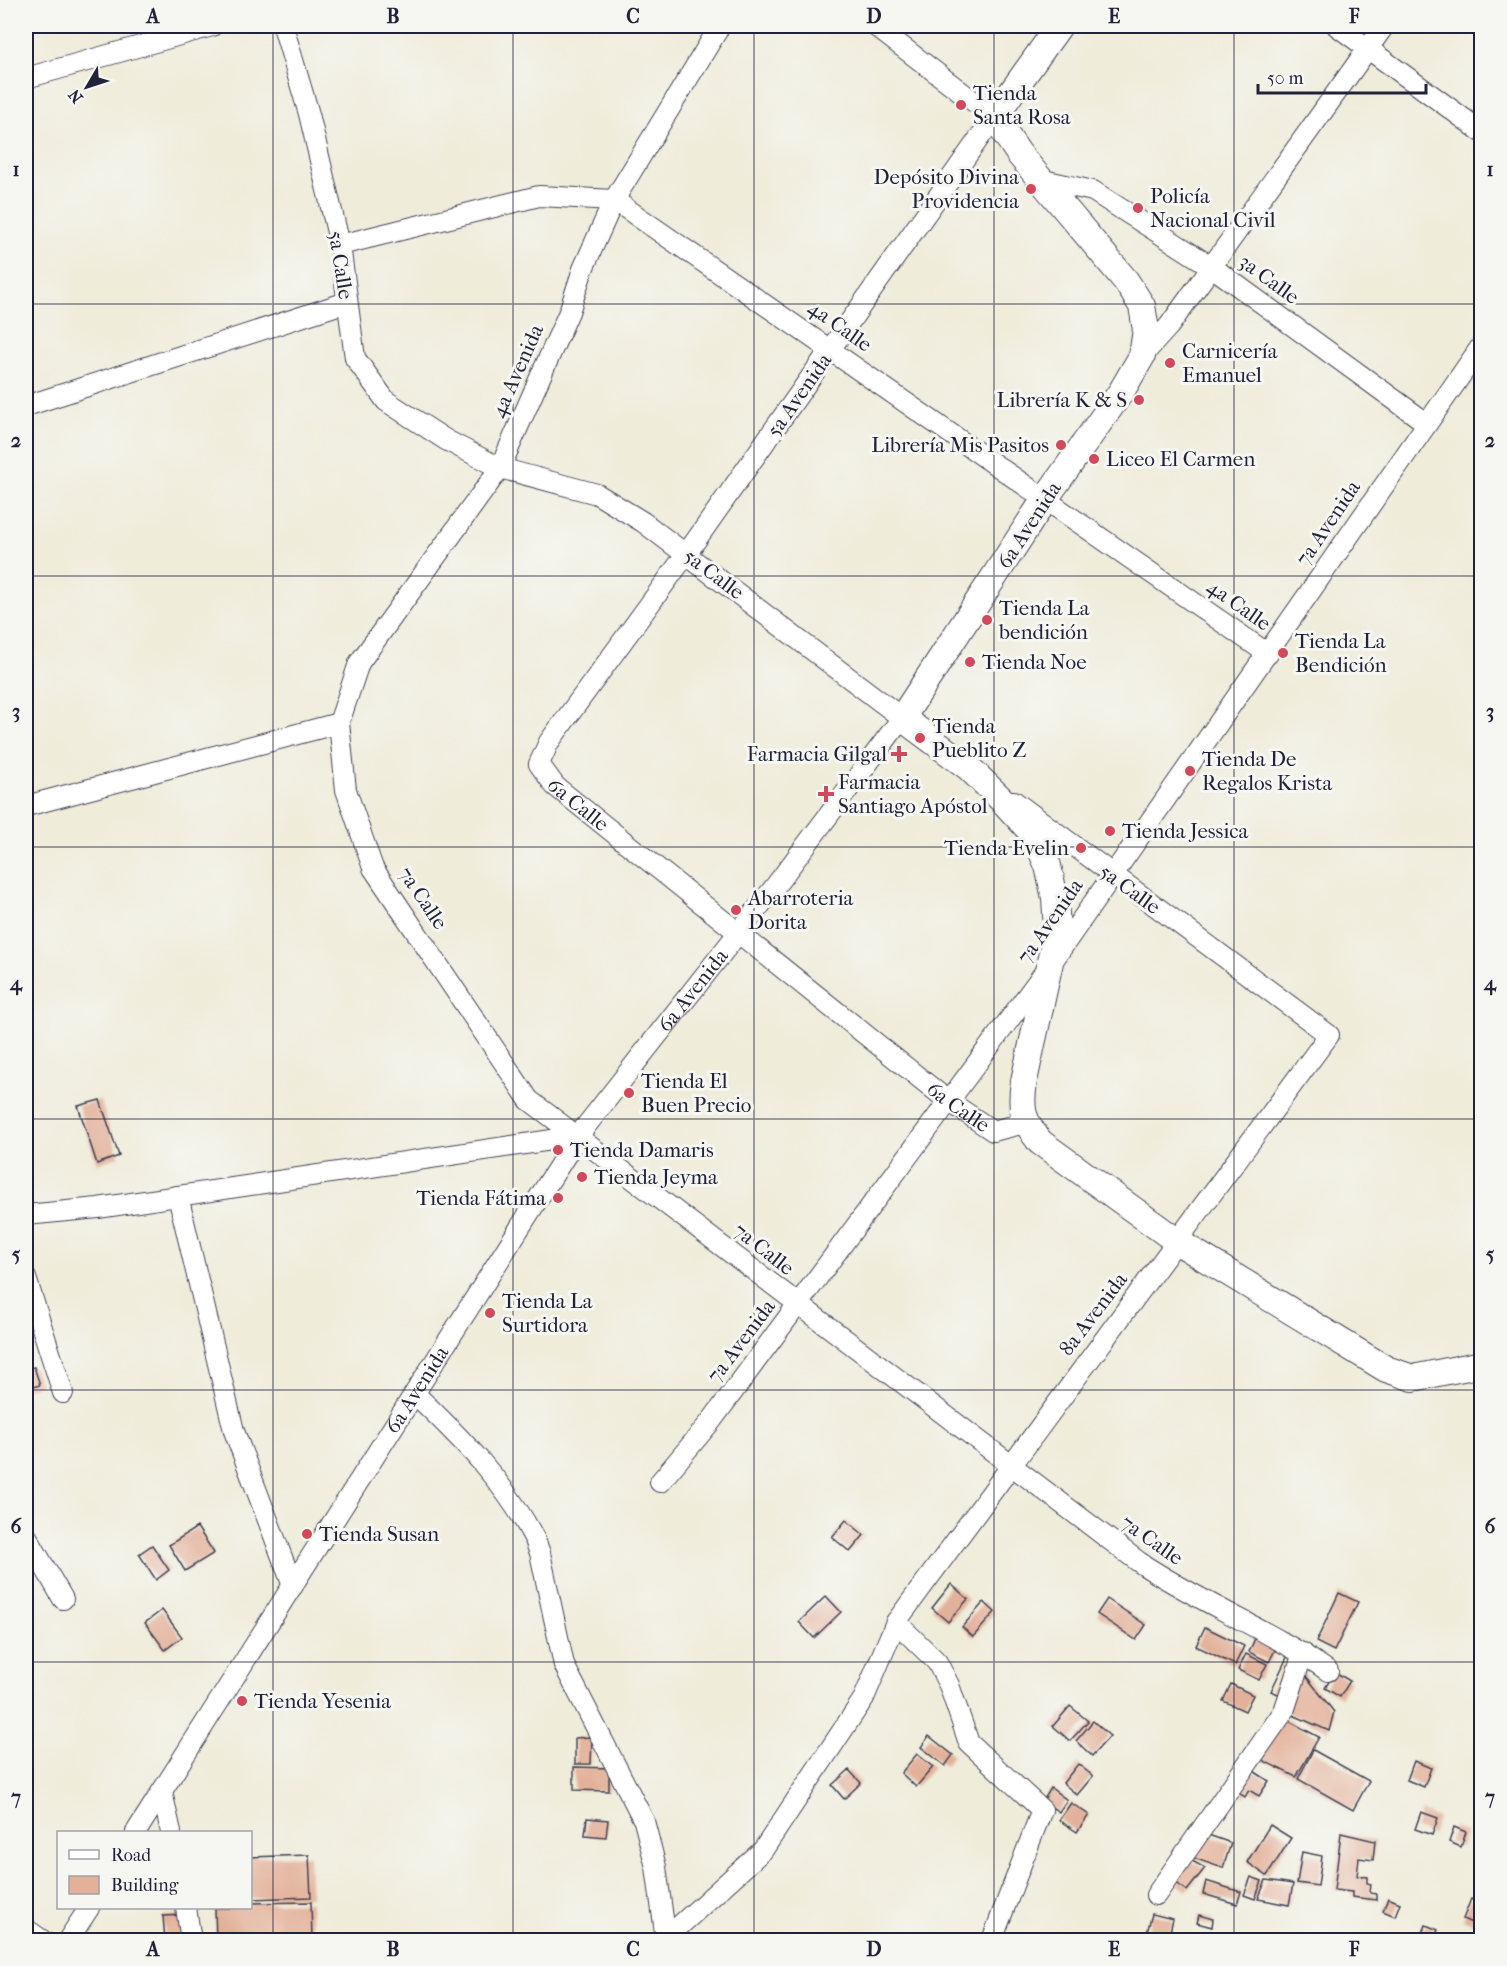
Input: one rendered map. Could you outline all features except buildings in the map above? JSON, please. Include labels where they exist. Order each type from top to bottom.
[{"type":"street","points":[[26,78],[212,26]]},
{"type":"street","name":"5a Calle","points":[[283,26],[309,114],[340,245],[355,358],[386,401],[446,441],[500,468],[597,494],[643,522],[1111,875],[1329,1035]]},
{"type":"street","name":"4a Avenida","points":[[339,723],[359,663],[500,468],[569,312],[583,269],[614,200],[720,26]]},
{"type":"street","points":[[875,26],[994,117],[1019,154],[1126,281],[1142,306],[1146,330],[1142,356]]},
{"type":"street","name":"5a Avenida","points":[[539,764],[549,742],[687,553],[1059,26]]},
{"type":"street","points":[[1337,26],[1482,132]]},
{"type":"street","name":"6a Avenida","points":[[137,1831],[578,1136],[738,934],[902,718],[1045,499],[1121,392],[1142,356],[1169,326],[1384,26]]},
{"type":"street","name":"3a Calle","points":[[1043,180],[1094,191],[1212,267],[1425,422]]},
{"type":"street","points":[[340,245],[539,196],[614,200]]},
{"type":"street","name":"4a Calle","points":[[614,200],[832,349],[1268,654]]},
{"type":"street","points":[[26,406],[347,302]]},
{"type":"street","name":"7a Avenida","points":[[660,1482],[712,1420],[947,1100],[1052,962],[1268,654],[1425,422],[1482,345]]},
{"type":"street","points":[[26,806],[339,723]]},
{"type":"street","name":"7a Calle","points":[[339,723],[346,790],[373,868],[529,1100],[798,1305],[1170,1583],[1303,1653],[1328,1671]]},
{"type":"street","name":"6a Calle","points":[[539,764],[555,786],[738,934],[947,1100],[993,1131],[1025,1122],[1040,1142],[1178,1242],[1386,1369],[1413,1378],[1482,1364]]},
{"type":"street","points":[[968,767],[1023,821],[1040,846],[1056,898],[1057,930],[1052,962],[1024,1081],[1022,1102],[1025,1122]]},
{"type":"street","name":"8a Avenida","points":[[665,1940],[763,1850],[864,1698],[896,1622],[1329,1035]]},
{"type":"street","points":[[26,1215],[178,1196],[578,1136]]},
{"type":"street","points":[[178,1196],[234,1431],[293,1586]]},
{"type":"street","points":[[26,1278],[63,1393]]},
{"type":"street","points":[[415,1394],[462,1440],[489,1471],[535,1540],[540,1553],[564,1665],[644,1821],[656,1867],[665,1940]]},
{"type":"street","points":[[26,1535],[63,1599]]},
{"type":"street","points":[[896,1622],[937,1662],[950,1685],[969,1743],[1042,1810],[992,1941]]},
{"type":"street","points":[[1156,1895],[1284,1711],[1303,1653]]},
{"type":"street","points":[[162,1792],[171,1831]]},
{"type":"street","points":[[68,1941],[88,1909]]},
{"type":"street","points":[[186,1909],[191,1941]]},
{"type":"street","points":[[26,1929],[42,1941]]},
{"type":"place","name":"Tienda Santa Rosa","points":[[961,105]]},
{"type":"place","name":"Depósito Divina Providencia","points":[[1031,189]]},
{"type":"place","name":"Policía Nacional Civil","points":[[1138,208]]},
{"type":"place","name":"Carnicería Emanuel","points":[[1170,363]]},
{"type":"place","name":"Librería K & S","points":[[1139,400]]},
{"type":"place","name":"Librería Mis Pasitos","points":[[1061,445]]},
{"type":"place","name":"Liceo El Carmen","points":[[1094,459]]},
{"type":"place","name":"Tienda La bendición","points":[[987,620]]},
{"type":"place","name":"Tienda La Bendición","points":[[1283,653]]},
{"type":"place","name":"Tienda Noe","points":[[970,662]]},
{"type":"place","name":"Tienda Pueblito Z","points":[[920,738]]},
{"type":"place","name":"Farmacia Gilgal","points":[[899,754]]},
{"type":"place","name":"Tienda De Regalos Krista","points":[[1190,771]]},
{"type":"place","name":"Farmacia Santiago Apóstol","points":[[826,794]]},
{"type":"place","name":"Tienda Jessica","points":[[1110,831]]},
{"type":"place","name":"Tienda Evelin","points":[[1081,848]]},
{"type":"place","name":"Abarroteria Dorita","points":[[736,910]]},
{"type":"place","name":"Tienda El Buen Precio","points":[[629,1093]]},
{"type":"place","name":"Tienda Damaris","points":[[558,1150]]},
{"type":"place","name":"Tienda Jeyma","points":[[582,1177]]},
{"type":"place","name":"Tienda Fátima","points":[[558,1198]]},
{"type":"place","name":"Tienda La Surtidora","points":[[490,1313]]},
{"type":"place","name":"Tienda Susan","points":[[307,1534]]},
{"type":"place","name":"Tienda Yesenia","points":[[242,1701]]}]
